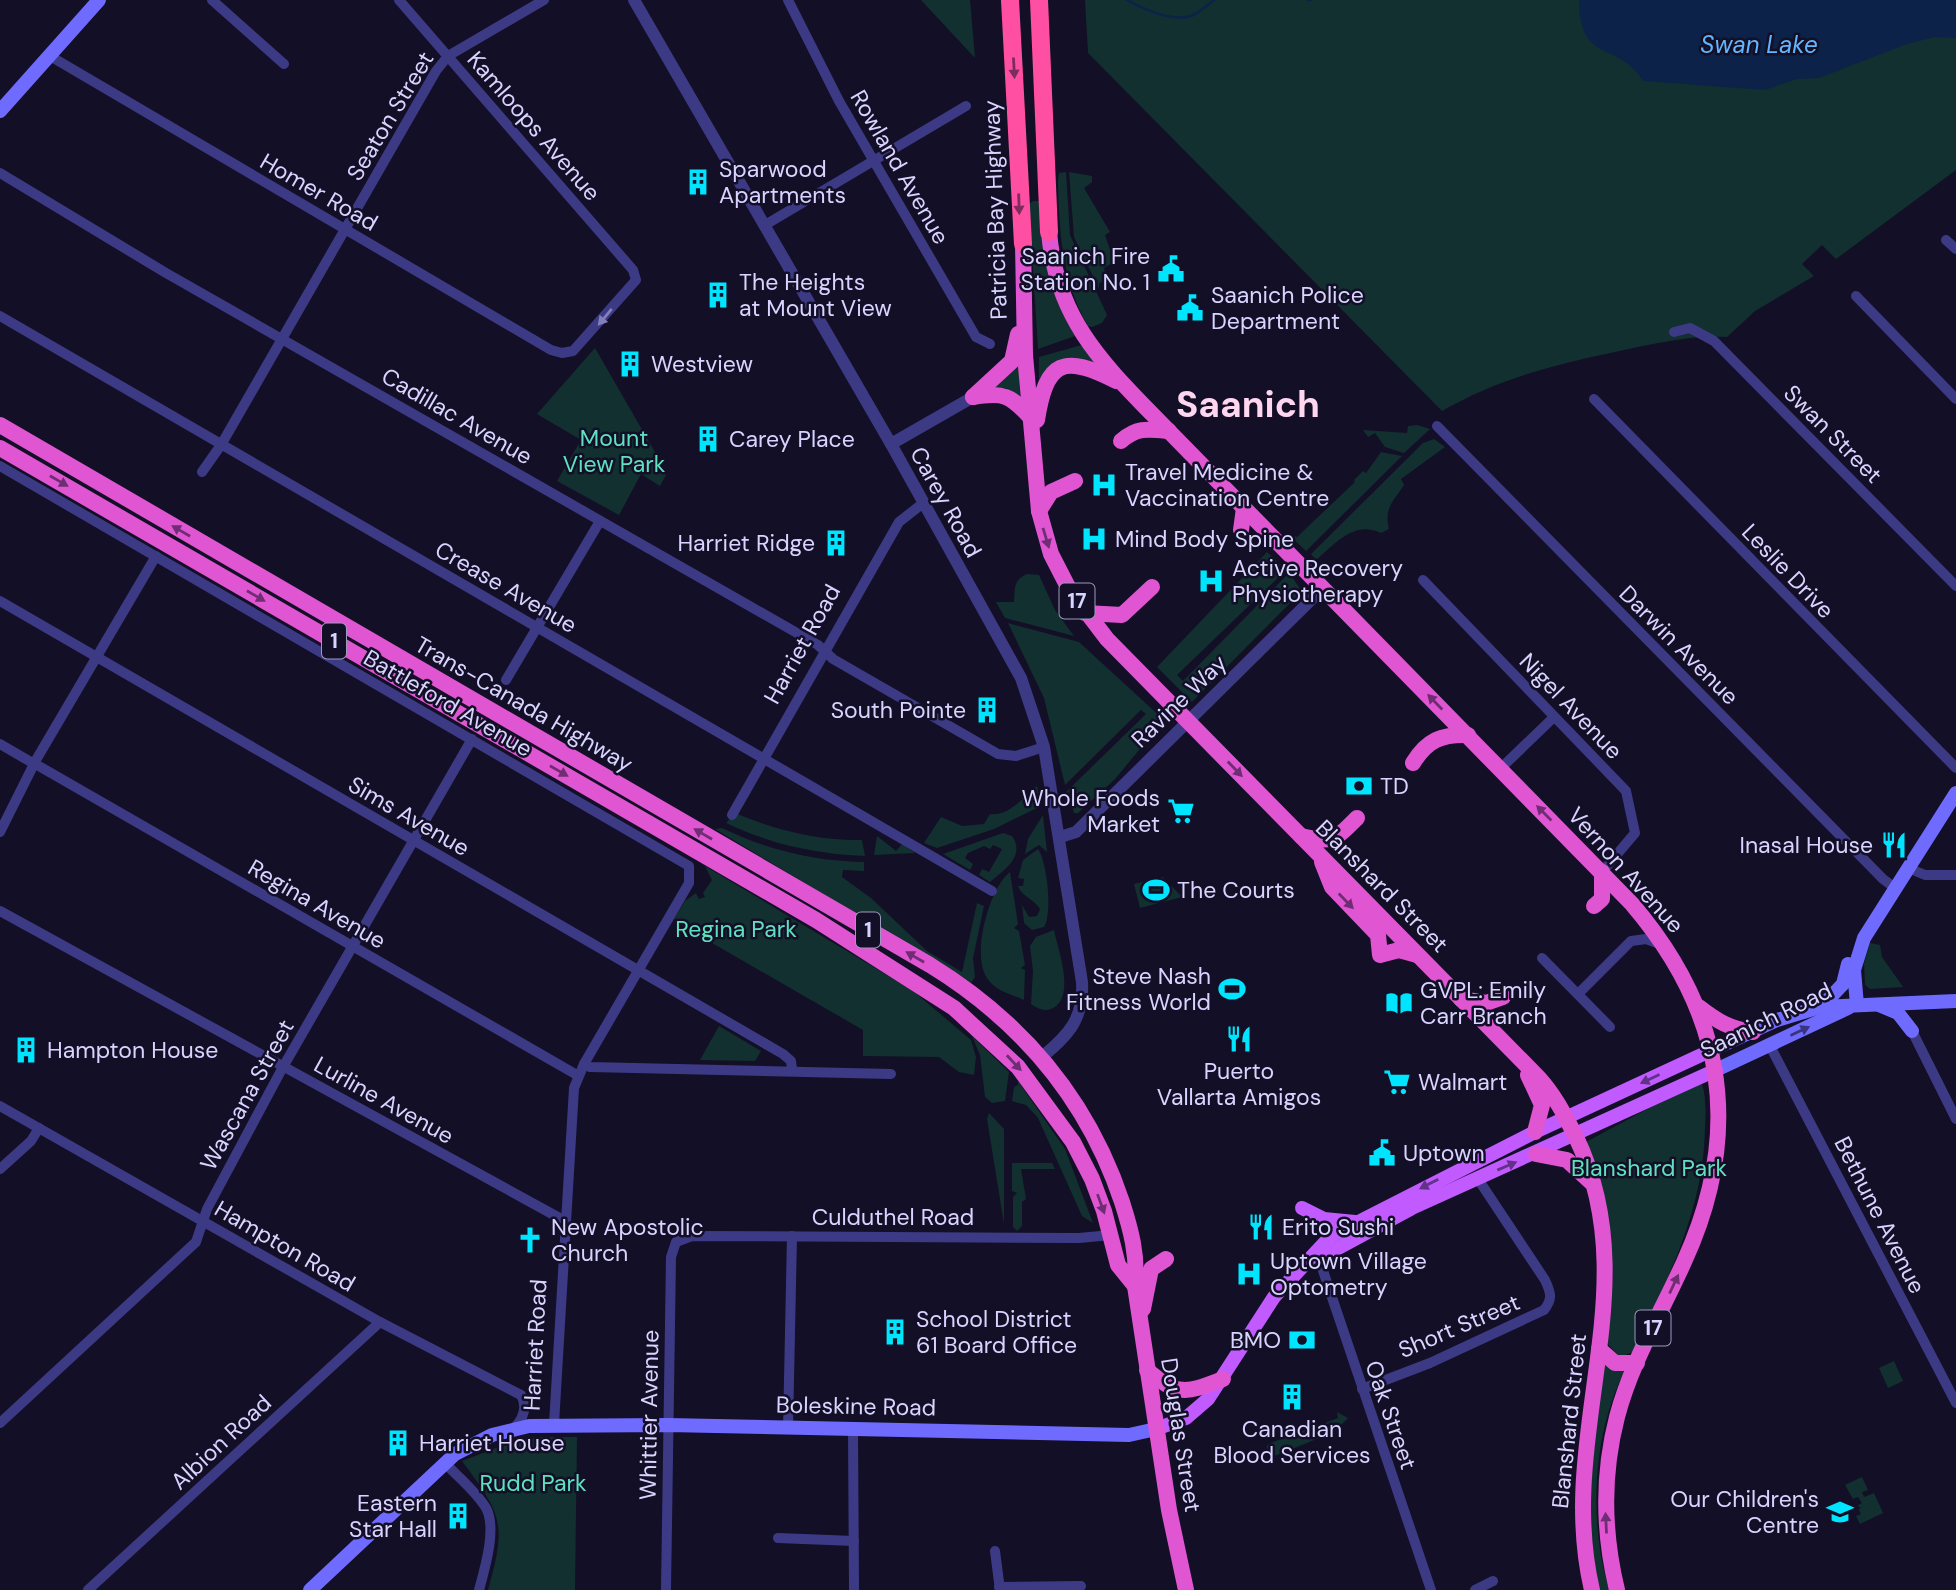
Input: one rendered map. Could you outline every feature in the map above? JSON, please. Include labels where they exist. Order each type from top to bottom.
[{"type":"highway","name":"Patricia Bay Highway","points":[[1010,0],[1023,244],[1023,318],[1031,418]]},
{"type":"highway","name":"17","points":[[1039,0],[1049,232]]},
{"type":"highway","name":"Vernon Avenue","points":[[1049,232],[1058,284],[1083,337],[1125,386],[1602,872],[1666,946],[1697,1006],[1716,1070],[1720,1123],[1708,1200],[1685,1261],[1637,1363],[1618,1415],[1606,1477],[1608,1552],[1617,1590]]},
{"type":"highway","points":[[973,397],[1012,361],[1017,347],[1023,244]]},
{"type":"highway","points":[[1033,446],[1041,394],[1049,375],[1059,366],[1071,363],[1089,367],[1125,386]]},
{"type":"highway","points":[[973,397],[1006,396],[1031,418]]},
{"type":"highway","name":"Blanshard Street","points":[[1031,418],[1039,511],[1051,554],[1085,613],[1187,721],[1547,1087],[1566,1117],[1595,1186],[1602,1216],[1607,1266],[1581,1497],[1582,1543],[1592,1590]]},
{"type":"highway","name":"Trans-Canada Highway","points":[[0,425],[937,969],[972,993],[1017,1031]]},
{"type":"highway","points":[[1121,441],[1134,430],[1142,428],[1169,431]]},
{"type":"highway","name":"Trans-Canada Highway","points":[[0,448],[816,920],[921,985],[977,1027]]},
{"type":"highway","points":[[1039,511],[1051,492],[1075,481]]},
{"type":"highway","points":[[1241,530],[1244,508]]},
{"type":"highway","points":[[1085,613],[1122,615],[1152,587]]},
{"type":"highway","points":[[1413,763],[1435,738],[1448,734],[1468,735]]},
{"type":"highway","points":[[1301,836],[1335,840],[1357,818]]},
{"type":"highway","points":[[1320,856],[1332,887],[1378,935],[1380,955],[1399,950],[1418,955]]},
{"type":"highway","points":[[1594,906],[1602,899],[1602,872]]},
{"type":"highway","points":[[1461,999],[1486,1003],[1503,997]]},
{"type":"highway","points":[[1697,1006],[1718,1022],[1753,1032]]},
{"type":"highway","name":"Douglas Street","points":[[977,1027],[1032,1084],[1073,1142],[1092,1179],[1118,1265],[1135,1286]]},
{"type":"highway","name":"Douglas Street","points":[[1017,1031],[1042,1056],[1081,1112],[1107,1163],[1138,1261],[1135,1286],[1147,1370],[1186,1590]]},
{"type":"highway","points":[[1519,1058],[1541,1099],[1541,1113],[1535,1132]]},
{"type":"highway","points":[[1536,1154],[1567,1160],[1595,1186]]},
{"type":"highway","points":[[1140,1322],[1151,1269],[1166,1259]]},
{"type":"highway","points":[[1599,1349],[1615,1363],[1637,1363]]},
{"type":"highway","points":[[1147,1370],[1177,1391],[1189,1391],[1223,1380]]},
{"type":"main road","points":[[0,111],[99,0]]},
{"type":"main road","name":"Saanich Road","points":[[1854,1005],[1856,963],[1871,925],[1956,793]]},
{"type":"main road","points":[[1820,1007],[1843,985],[1854,943],[1871,925]]},
{"type":"main road","points":[[1912,1031],[1916,1014],[1932,1001]]},
{"type":"main road","points":[[1854,1005],[1956,1001]]},
{"type":"main road","points":[[1874,1003],[1898,1013],[1912,1031]]},
{"type":"main road","name":"Saanich Road","points":[[1156,1429],[1195,1411],[1223,1380],[1274,1297],[1331,1236],[1535,1132],[1712,1050],[1789,1016],[1820,1007],[1854,1005]]},
{"type":"main road","name":"Saanich Road","points":[[1317,1252],[1338,1248],[1412,1208],[1536,1154],[1854,1005]]},
{"type":"main road","points":[[1302,1208],[1324,1219],[1357,1222]]},
{"type":"main road","name":"Boleskine Road","points":[[554,1424],[1129,1435],[1156,1429]]},
{"type":"main road","name":"Harriet Road","points":[[310,1590],[444,1462],[478,1441],[514,1429],[554,1424]]},
{"type":"street","points":[[212,0],[284,64]]},
{"type":"street","name":"Kamloops Avenue","points":[[398,0],[633,270],[636,280],[572,351]]},
{"type":"street","name":"Seaton Street","points":[[202,471],[221,444],[448,56],[544,0]]},
{"type":"street","name":"Carey Road","points":[[634,0],[891,444],[1021,678],[1044,747],[1077,938],[1082,997],[1074,1027],[1042,1056]]},
{"type":"street","name":"Rowland Avenue","points":[[788,0],[873,159],[976,337],[990,344]]},
{"type":"street","name":"Homer Road","points":[[50,56],[551,350],[562,353],[572,351]]},
{"type":"street","points":[[765,225],[966,106]]},
{"type":"street","name":"Cadillac Avenue","points":[[0,173],[166,273],[282,337],[998,754],[1016,756],[1044,747]]},
{"type":"street","points":[[1946,240],[1956,249]]},
{"type":"street","points":[[1856,296],[1956,399]]},
{"type":"street","name":"Crease Avenue","points":[[0,316],[992,891]]},
{"type":"street","name":"Swan Street","points":[[1674,332],[1690,328],[1714,341],[1956,586]]},
{"type":"street","points":[[891,444],[973,397]]},
{"type":"street","name":"Leslie Drive","points":[[1594,399],[1956,768]]},
{"type":"street","name":"Darwin Avenue","points":[[1437,426],[1874,870],[1895,888]]},
{"type":"street","name":"Battleford Avenue","points":[[0,466],[685,862],[691,872]]},
{"type":"street","name":"Harriet Road","points":[[732,815],[899,522],[922,504]]},
{"type":"street","points":[[506,680],[600,521]]},
{"type":"street","points":[[0,832],[33,765],[156,555]]},
{"type":"street","name":"Nigel Avenue","points":[[1423,580],[1622,785],[1628,796],[1635,828],[1634,837],[1602,872]]},
{"type":"street","name":"Ravine Way","points":[[1059,832],[1076,832],[1323,588]]},
{"type":"street","name":"Sims Avenue","points":[[0,601],[96,660],[783,1054],[791,1061],[792,1069]]},
{"type":"street","points":[[1500,768],[1554,716]]},
{"type":"street","name":"Wascana Street","points":[[0,1423],[184,1257],[196,1242],[212,1199],[283,1067],[472,739]]},
{"type":"street","name":"Regina Avenue","points":[[0,744],[578,1075]]},
{"type":"street","points":[[1908,868],[1925,875],[1956,875]]},
{"type":"street","name":"Harriet Road","points":[[554,1424],[572,1100],[578,1075],[689,883],[691,872]]},
{"type":"street","name":"Lurline Avenue","points":[[0,911],[565,1221]]},
{"type":"street","points":[[1578,994],[1631,941],[1646,939],[1666,946]]},
{"type":"street","points":[[1542,958],[1610,1027]]},
{"type":"street","points":[[1912,1031],[1956,1119]]},
{"type":"street","name":"Bethune Avenue","points":[[1770,1046],[1956,1403]]},
{"type":"street","points":[[584,1064],[590,1068],[792,1069],[891,1074]]},
{"type":"street","name":"Hampton Road","points":[[0,1106],[380,1322],[521,1395],[525,1402],[524,1414],[514,1429]]},
{"type":"street","points":[[0,1169],[31,1141],[39,1128]]},
{"type":"street","name":"Short Street","points":[[1362,1389],[1506,1328],[1544,1310],[1551,1301],[1551,1293],[1545,1280],[1478,1178]]},
{"type":"street","name":"Culduthel Road","points":[[676,1242],[692,1236],[1079,1238],[1111,1235]]},
{"type":"street","points":[[788,1428],[792,1236]]},
{"type":"street","name":"Whittier Avenue","points":[[666,1590],[671,1257],[676,1242]]},
{"type":"street","name":"Oak Street","points":[[1317,1252],[1431,1590]]},
{"type":"street","name":"Albion Road","points":[[88,1590],[380,1322]]},
{"type":"street","points":[[853,1429],[854,1590]]},
{"type":"street","points":[[444,1462],[482,1503],[488,1515],[489,1530],[479,1590]]},
{"type":"street","points":[[778,1538],[854,1541]]},
{"type":"street","points":[[995,1551],[1000,1589],[1081,1586]]},
{"type":"street","points":[[1475,1590],[1493,1581]]},
{"type":"green space","points":[[921,0],[970,0],[975,58]]},
{"type":"green space","points":[[1085,0],[1956,0],[1956,170],[1836,259],[1822,245],[1802,264],[1814,276],[1755,311],[1727,337],[1671,341],[1570,362],[1526,374],[1484,390],[1442,411],[1088,53]]},
{"type":"green space","points":[[1066,172],[1070,235],[1107,315],[1102,323],[1092,327],[1088,326],[1079,309],[1067,274],[1059,218],[1058,181],[1059,173]]},
{"type":"green space","points":[[1069,172],[1092,176],[1092,182],[1084,188],[1110,232],[1105,235],[1114,262],[1104,268],[1107,281],[1099,283],[1099,289],[1074,237]]},
{"type":"green space","points":[[1041,201],[1054,288],[1075,336],[1038,349],[1029,204]]},
{"type":"green space","points":[[1082,345],[1099,367],[1078,359],[1039,390],[1039,357]]},
{"type":"green space","name":"Mount View Park","points":[[595,348],[667,473],[660,486],[641,474],[619,515],[557,481],[581,440],[537,414]]},
{"type":"green space","points":[[1019,365],[1020,396],[1006,388],[990,388]]},
{"type":"green space","points":[[1417,425],[1430,429],[1404,453],[1385,447],[1375,433],[1368,437],[1363,430],[1407,433],[1408,426]]},
{"type":"green space","points":[[1434,439],[1445,447],[1401,479],[1404,485],[1389,510],[1389,529],[1381,533],[1362,529],[1354,531],[1316,560],[1311,554],[1423,443]]},
{"type":"green space","points":[[1381,452],[1402,456],[1306,551],[1288,534],[1297,537],[1355,482],[1363,471],[1366,473]]},
{"type":"green space","points":[[1267,552],[1286,570],[1177,675],[1183,681],[1289,573],[1302,591],[1192,702],[1157,667]]},
{"type":"green space","points":[[1027,574],[1039,575],[1055,610],[1074,636],[1005,618],[996,602],[1014,602],[1017,582]]},
{"type":"green space","points":[[1008,623],[1079,642],[1164,720],[1115,779],[1078,813],[1074,813],[1071,803],[1068,804],[1066,792],[1146,714],[1141,710],[1065,785],[1044,698]]},
{"type":"green space","points":[[1037,786],[1041,806],[994,829],[937,848],[924,843],[941,817],[962,826],[984,824],[990,814],[1010,809]]},
{"type":"green space","points":[[735,813],[797,833],[829,839],[862,840],[865,856],[811,850],[759,837],[726,823]]},
{"type":"green space","points":[[1043,815],[1047,852],[1039,845],[1025,854],[1028,839]]},
{"type":"green space","points":[[722,828],[792,853],[864,862],[864,871],[843,870],[842,877],[871,898],[927,951],[962,972],[977,903],[984,906],[973,958],[975,977],[971,983],[715,829]]},
{"type":"green space","points":[[1003,833],[1012,836],[1016,843],[1015,856],[990,882],[979,875],[982,869],[989,872],[1002,849],[993,845],[990,849],[984,846],[968,853],[965,858],[973,864],[970,870],[943,854]]},
{"type":"green space","points":[[877,836],[896,851],[902,844],[915,853],[874,855]]},
{"type":"green space","points":[[1038,849],[1046,876],[1048,911],[1044,927],[1032,930],[1024,923],[1022,905],[1029,917],[1037,916],[1040,909],[1020,889],[1018,886],[1023,886],[1024,879],[1018,878],[1023,860]]},
{"type":"green space","name":"Regina Park","points":[[705,866],[912,990],[971,1040],[976,1057],[974,1075],[959,1072],[939,1057],[863,1056],[863,1030],[681,925],[674,919],[685,901],[696,893],[699,899],[705,897],[703,893],[712,880]]},
{"type":"green space","points":[[1010,872],[1018,924],[1014,928],[1019,931],[1025,965],[1021,968],[1025,970],[1024,1000],[1004,992],[990,982],[981,954],[989,907],[1002,880]]},
{"type":"green space","name":"The Courts","points":[[1163,877],[1182,897],[1140,908],[1134,884]]},
{"type":"green space","points":[[1054,930],[1064,973],[1063,995],[1059,1004],[1043,1010],[1031,1004],[1033,971],[1030,946],[1036,937]]},
{"type":"green space","points":[[1870,943],[1880,945],[1882,957],[1903,987],[1870,989],[1865,985],[1864,964]]},
{"type":"green space","points":[[719,1026],[761,1051],[755,1061],[700,1060]]},
{"type":"green space","points":[[972,1036],[1009,1072],[1005,1101],[992,1103],[985,1097],[980,1055]]},
{"type":"green space","points":[[1018,1081],[1065,1149],[1093,1223],[1082,1216],[1038,1118],[1026,1105],[1012,1101],[1014,1087],[1018,1085]]},
{"type":"green space","name":"Blanshard Park","points":[[1702,1084],[1706,1110],[1703,1157],[1691,1215],[1671,1270],[1633,1352],[1620,1357],[1607,1343],[1612,1289],[1610,1241],[1602,1194],[1586,1142],[1653,1106]]},
{"type":"green space","points":[[989,1113],[1004,1129],[1004,1224],[987,1119]]},
{"type":"green space","points":[[1012,1163],[1052,1163],[1055,1169],[1021,1169],[1026,1199],[1022,1202],[1022,1226],[1017,1231],[1013,1227],[1013,1197],[1017,1193],[1012,1191]]},
{"type":"green space","points":[[1894,1361],[1903,1381],[1888,1388],[1879,1368]]},
{"type":"green space","points":[[1603,1365],[1623,1371],[1605,1426],[1597,1481],[1598,1537],[1609,1590],[1599,1590],[1587,1518]]},
{"type":"green space","points":[[1337,1412],[1348,1418],[1334,1432],[1277,1455],[1271,1456],[1266,1452],[1267,1445],[1273,1442],[1338,1418]]},
{"type":"green space","name":"Rudd Park","points":[[537,1437],[577,1437],[575,1590],[488,1590],[498,1549],[497,1521],[486,1495],[462,1461],[511,1442]]},
{"type":"green space","points":[[1862,1477],[1868,1490],[1862,1492],[1864,1497],[1874,1493],[1883,1513],[1860,1524],[1856,1516],[1861,1514],[1857,1506],[1862,1503],[1858,1497],[1853,1499],[1845,1485]]},
{"type":"water","name":"Swan Lake","points":[[1579,0],[1956,0],[1956,38],[1935,37],[1907,44],[1819,78],[1797,79],[1765,90],[1643,81],[1633,68],[1602,50],[1585,34]]},
{"type":"waterway","points":[[1127,0],[1158,14],[1175,17],[1194,15],[1214,0]]},
{"type":"place","name":"Sparwood Apartments","points":[[698,182]]},
{"type":"place","name":"Saanich Fire Station No. 1","points":[[1171,269]]},
{"type":"place","name":"The Heights at Mount View","points":[[718,295]]},
{"type":"place","name":"Saanich Police Department","points":[[1190,308]]},
{"type":"place","name":"Westview","points":[[630,364]]},
{"type":"place","name":"Carey Place","points":[[708,439]]},
{"type":"place","name":"Travel Medicine & Vaccination Centre","points":[[1104,485]]},
{"type":"place","name":"Mind Body Spine","points":[[1094,539]]},
{"type":"place","name":"Harriet Ridge","points":[[836,543]]},
{"type":"place","name":"Active Recovery Physiotherapy","points":[[1211,581]]},
{"type":"place","name":"South Pointe","points":[[987,710]]},
{"type":"place","name":"TD","points":[[1359,786]]},
{"type":"place","name":"Whole Foods Market","points":[[1181,811]]},
{"type":"place","name":"Inasal House","points":[[1894,845]]},
{"type":"place","name":"The Courts","points":[[1156,890]]},
{"type":"place","name":"Steve Nash Fitness World","points":[[1232,989]]},
{"type":"place","name":"GVPL: Emily Carr Branch","points":[[1399,1003]]},
{"type":"place","name":"Puerto Vallarta Amigos","points":[[1239,1039]]},
{"type":"place","name":"Hampton House","points":[[26,1050]]},
{"type":"place","name":"Walmart","points":[[1397,1082]]},
{"type":"place","name":"Uptown","points":[[1382,1153]]},
{"type":"place","name":"Erito Sushi","points":[[1261,1227]]},
{"type":"place","name":"New Apostolic Church","points":[[530,1240]]},
{"type":"place","name":"Uptown Village Optometry","points":[[1249,1274]]},
{"type":"place","name":"School District 61 Board Office","points":[[895,1332]]},
{"type":"place","name":"BMO","points":[[1302,1340]]},
{"type":"place","name":"Canadian Blood Services","points":[[1292,1397]]},
{"type":"place","name":"Harriet House","points":[[398,1443]]},
{"type":"place","name":"Our Children's Centre","points":[[1840,1512]]},
{"type":"place","name":"Eastern Star Hall","points":[[458,1516]]},
{"type":"district","name":"Saanich","points":[[1248,404]]}]
